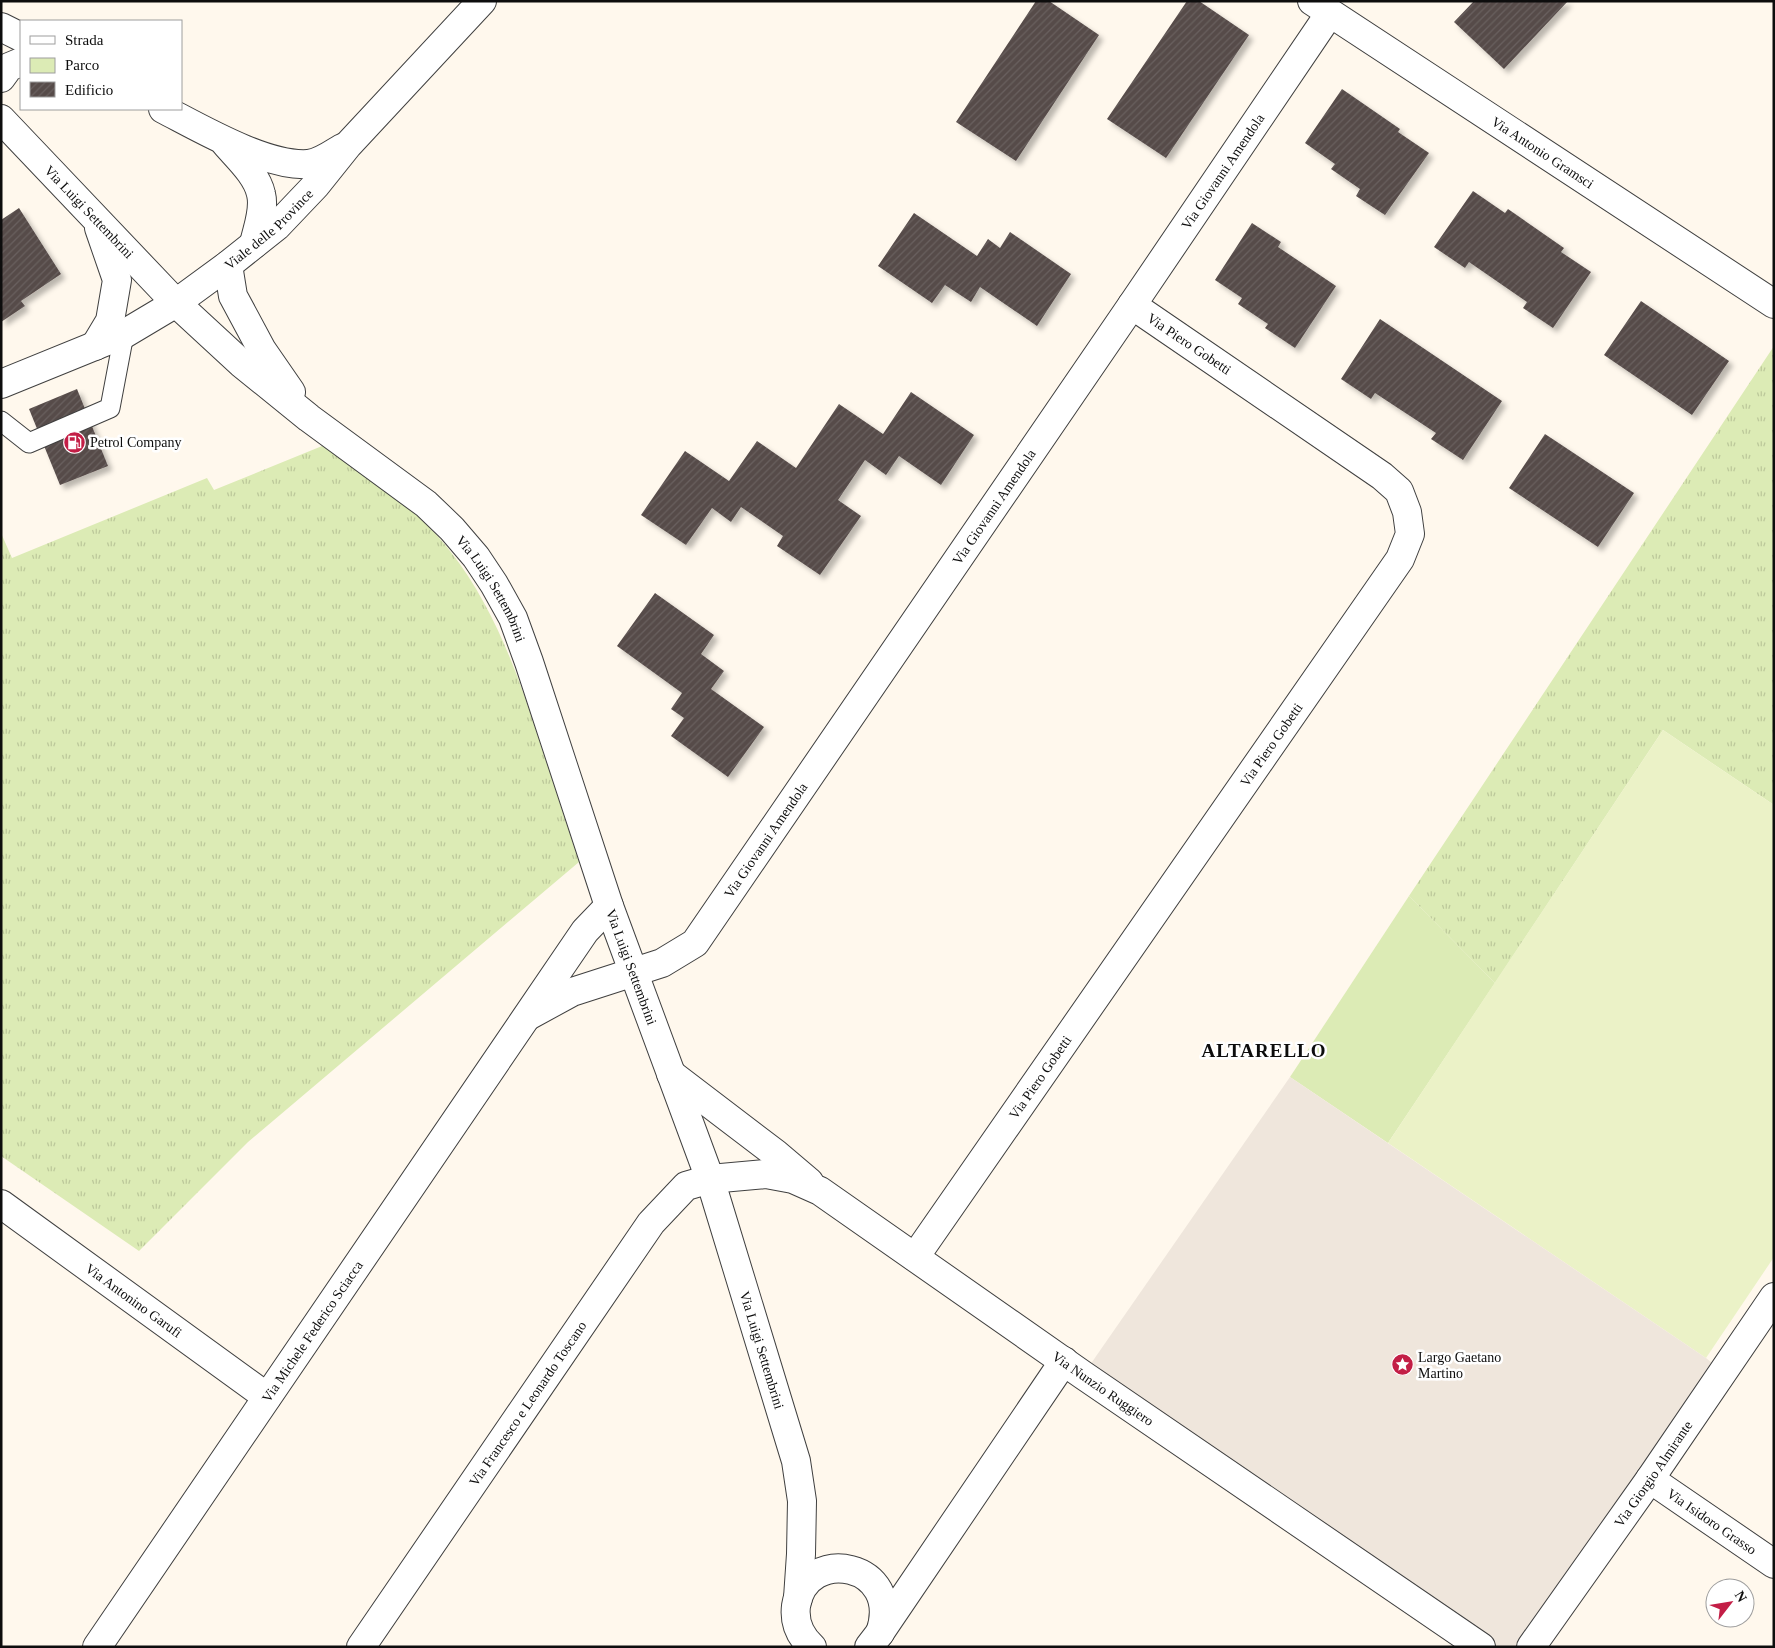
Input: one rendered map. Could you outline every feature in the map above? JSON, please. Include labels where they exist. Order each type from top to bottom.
[{"type":"street","name":"Viale delle Province","points":[[1,384],[124,334],[176,303],[277,226],[316,185],[348,145],[482,1]]},
{"type":"street","name":"Via Antonio Gramsci","points":[[1321,7],[1774,304]]},
{"type":"street","name":"Via Giovanni Amendola","points":[[528,1016],[572,992],[662,963],[695,942],[1132,305],[1321,7]]},
{"type":"street","points":[[1,27],[20,36]]},
{"type":"street","points":[[1,78],[9,67],[20,62]]},
{"type":"street","points":[[165,110],[221,139],[277,161],[309,164],[323,159],[348,145]]},
{"type":"street","name":"Via Luigi Settembrini","points":[[1,119],[176,303],[241,363],[309,418],[426,504],[452,529],[476,557],[513,618],[609,906],[710,1179],[796,1461],[802,1501],[801,1554],[797,1605]]},
{"type":"street","points":[[221,139],[250,170],[261,194],[261,213],[254,244]]},
{"type":"street","points":[[95,346],[110,321],[117,280],[96,219]]},
{"type":"street","points":[[228,265],[233,296],[262,350],[309,418]]},
{"type":"street","name":"Via Piero Gobetti","points":[[915,1257],[1400,559],[1410,534],[1407,512],[1399,491],[1382,476],[1132,305]]},
{"type":"street","name":"Via Michele Federico Sciacca","points":[[97,1647],[585,931],[609,906]]},
{"type":"street","points":[[671,1074],[776,1154],[820,1191]]},
{"type":"street","name":"Via Nunzio Ruggiero","points":[[710,1179],[766,1174],[793,1179],[820,1191],[1481,1647]]},
{"type":"street","name":"Via Francesco e Leonardo Toscano","points":[[361,1647],[651,1223],[686,1186],[710,1179]]},
{"type":"street","name":"Via Antonino Garufi","points":[[1,1204],[267,1396]]},
{"type":"street","name":"Via Giorgio Almirante","points":[[1531,1647],[1650,1479],[1774,1297]]},
{"type":"street","points":[[872,1644],[1064,1361]]},
{"type":"street","name":"Via Isidoro Grasso","points":[[1650,1479],[1774,1564]]},
{"type":"street","points":[[792,1647],[797,1605],[805,1585],[816,1575],[830,1569],[844,1568],[858,1572],[870,1580],[880,1592],[884,1606],[884,1620],[872,1644]]},
{"type":"street","points":[[797,1605],[797,1627],[804,1640],[812,1647]]},
{"type":"lane","points":[[1,421],[29,444],[110,408],[124,334]]},
{"type":"green space","points":[[1774,346],[1774,805],[1663,730],[1495,983],[1409,896]]},
{"type":"green space","points":[[327,444],[392,494],[423,521],[450,551],[480,596],[504,644],[533,720],[579,862],[248,1142],[139,1251],[1,1156],[1,533],[12,558],[207,478],[214,490]]},
{"type":"green space","points":[[1663,730],[1774,805],[1774,1257],[1706,1358],[1388,1143]]},
{"type":"green space","points":[[1409,896],[1495,983],[1388,1143],[1290,1077]]},
{"type":"shaded area","name":"Largo Gaetano Martino","points":[[1290,1077],[1706,1358],[1723,1372],[1531,1647],[1481,1647],[1083,1375]]},
{"type":"building","points":[[1036,1],[1049,1],[1099,35],[1016,161],[956,122]]},
{"type":"building","points":[[1187,1],[1199,1],[1249,35],[1166,158],[1107,119]]},
{"type":"building","points":[[1474,1],[1568,1],[1504,69],[1454,22]]},
{"type":"building","points":[[1342,89],[1400,129],[1398,132],[1429,153],[1385,215],[1356,196],[1360,189],[1331,169],[1335,164],[1305,143]]},
{"type":"building","points":[[1473,191],[1505,213],[1508,209],[1564,248],[1561,252],[1591,272],[1553,328],[1523,308],[1527,302],[1469,262],[1465,268],[1434,247]]},
{"type":"building","points":[[19,208],[61,274],[21,301],[25,306],[1,322],[1,220]]},
{"type":"building","points":[[914,213],[977,256],[988,239],[1000,248],[1010,232],[1071,274],[1037,326],[980,287],[971,302],[945,285],[932,303],[878,266]]},
{"type":"building","points":[[1252,223],[1281,242],[1278,247],[1336,286],[1295,348],[1265,328],[1268,324],[1238,304],[1242,298],[1215,280]]},
{"type":"building","points":[[1641,301],[1729,361],[1692,415],[1604,355]]},
{"type":"building","points":[[1380,319],[1502,401],[1463,460],[1431,439],[1436,433],[1375,393],[1371,399],[1341,379]]},
{"type":"building","points":[[77,389],[108,466],[60,485],[29,409]]},
{"type":"building","points":[[911,392],[974,435],[941,485],[899,456],[886,475],[865,460],[838,500],[861,516],[820,575],[777,546],[783,536],[741,507],[731,522],[712,508],[686,545],[641,515],[685,451],[729,481],[757,441],[796,468],[839,404],[883,434]]},
{"type":"building","points":[[1545,434],[1634,493],[1598,547],[1509,488]]},
{"type":"building","points":[[655,593],[714,635],[701,654],[724,671],[711,689],[764,727],[728,777],[671,736],[684,718],[671,709],[682,693],[617,646]]},
{"type":"place","name":"Petrol Company","points":[[74,442]]},
{"type":"place","name":"Largo Gaetano Martino","points":[[1402,1365]]},
{"type":"district","name":"ALTARELLO","points":[[1264,1050]]}]
